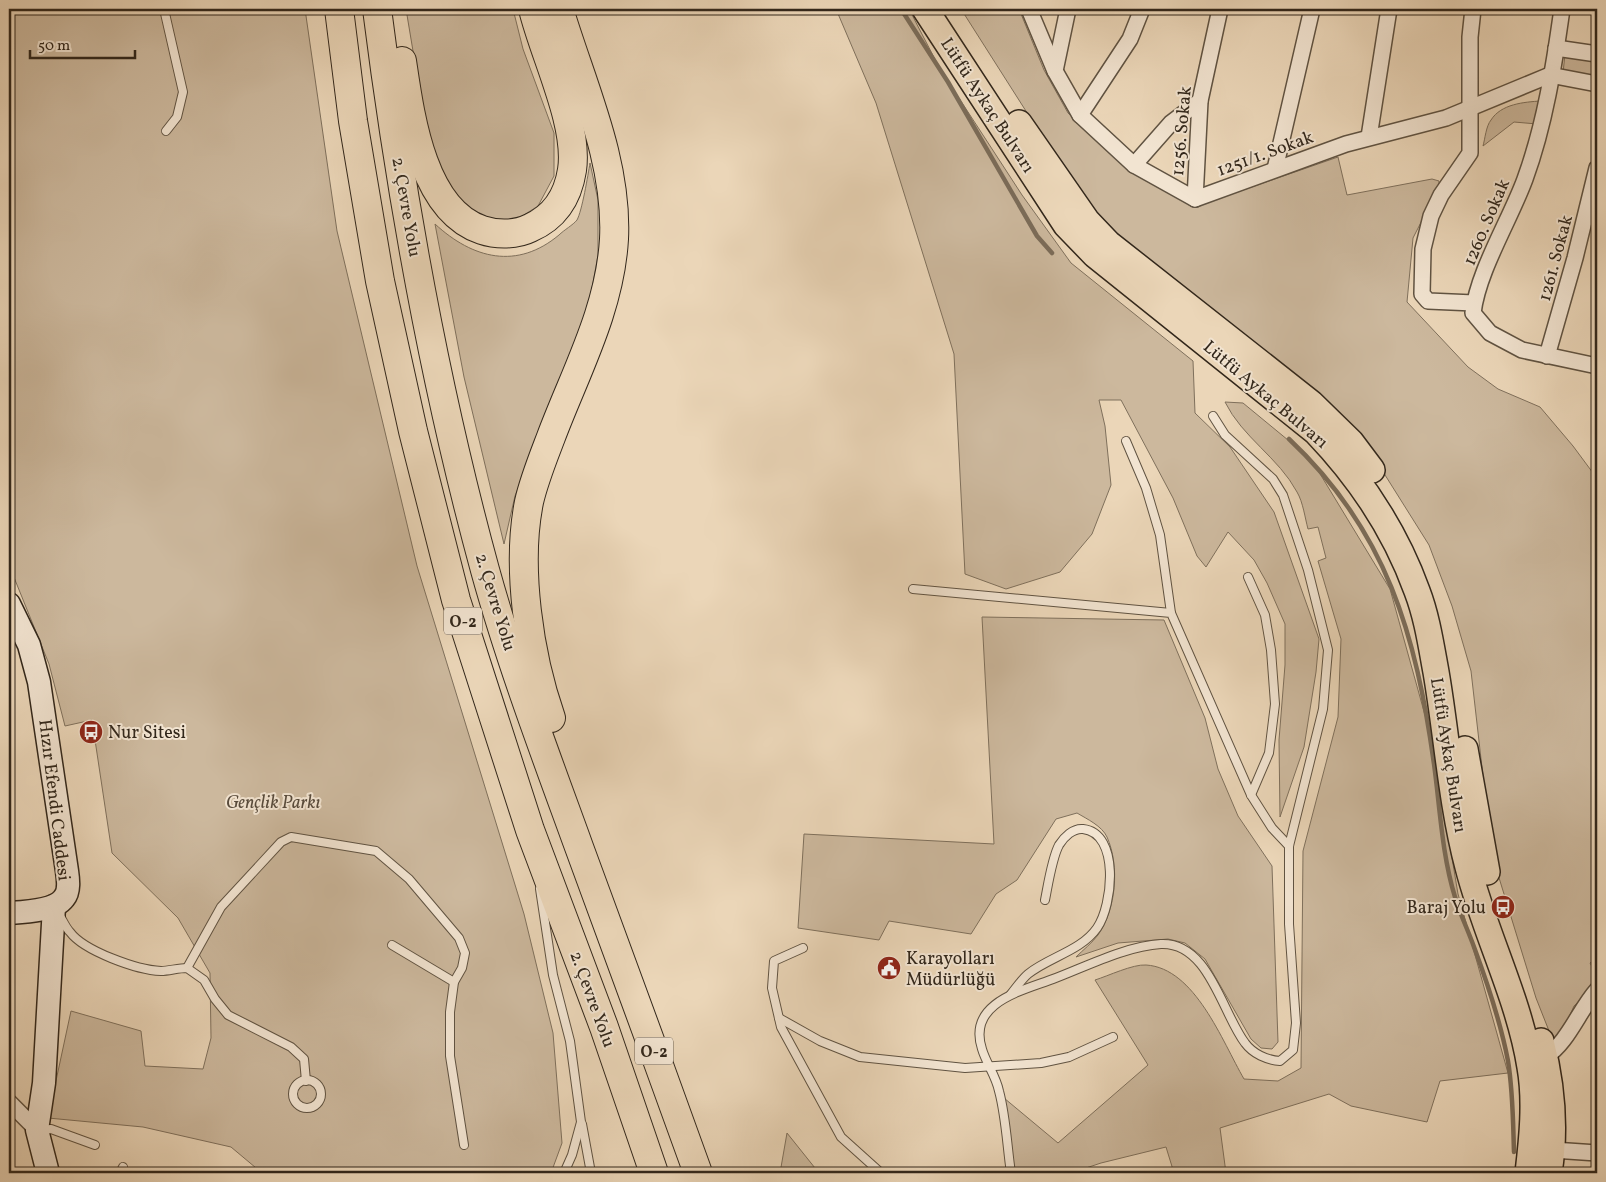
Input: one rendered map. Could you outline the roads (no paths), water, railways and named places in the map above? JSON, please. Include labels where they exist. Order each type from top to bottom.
[{"type":"highway","points":[[332,9],[344,48]]},
{"type":"highway","name":"2. Çevre Yolu","points":[[339,9],[368,214],[413,431],[456,600],[530,830],[604,1027],[654,1173]]},
{"type":"highway","name":"2. Çevre Yolu","points":[[377,9],[398,161],[418,273],[439,378],[486,571],[548,762],[698,1173]]},
{"type":"highway","points":[[394,9],[406,87],[425,162],[436,189],[446,206],[458,218],[489,232],[505,234],[529,229],[554,212],[566,193],[572,169],[572,141],[533,9]]},
{"type":"highway","points":[[559,9],[609,172],[613,202],[614,239],[610,272],[596,323],[551,437],[530,500],[525,532],[524,566],[528,615],[547,708],[595,849],[607,897],[609,928]]},
{"type":"main road","name":"Lütfü Aykaç Bulvarı","points":[[925,9],[1066,225],[1095,255],[1223,350],[1311,403],[1351,442],[1392,500],[1413,537],[1431,582],[1443,621],[1483,859],[1545,1057],[1553,1118],[1544,1157],[1528,1173]]},
{"type":"main road","name":"Lütfü Aykaç Bulvarı","points":[[946,9],[1020,125],[1087,221],[1108,243],[1150,278],[1223,350],[1342,458],[1380,510],[1418,592],[1430,639],[1458,823],[1468,867],[1521,1030],[1530,1068],[1533,1106],[1544,1157]]},
{"type":"street","points":[[1029,9],[1055,71],[1080,115],[1134,165],[1195,199]]},
{"type":"street","points":[[1055,71],[1068,9]]},
{"type":"street","points":[[1080,115],[1130,39],[1142,9]]},
{"type":"street","name":"1256. Sokak","points":[[1195,199],[1200,101],[1220,9]]},
{"type":"street","points":[[1275,168],[1312,9]]},
{"type":"street","points":[[1369,137],[1389,9]]},
{"type":"street","points":[[1473,9],[1470,37],[1470,153],[1441,195],[1431,216],[1422,249],[1422,294],[1428,301],[1474,303],[1473,313],[1490,333],[1522,350],[1597,366]]},
{"type":"street","name":"1260. Sokak","points":[[1474,303],[1525,178],[1542,126],[1562,9]]},
{"type":"street","points":[[1556,48],[1597,54]]},
{"type":"street","points":[[1550,75],[1597,84]]},
{"type":"street","name":"1251/1. Sokak","points":[[1195,199],[1275,168],[1369,137],[1446,118],[1550,75]]},
{"type":"street","points":[[1134,165],[1171,123],[1200,101]]},
{"type":"street","name":"1261. Sokak","points":[[1546,356],[1575,258],[1597,168]]},
{"type":"street","name":"Hızır Efendi Caddesi","points":[[9,604],[29,645],[39,682],[67,870],[68,887],[65,897],[54,906],[44,1083],[37,1130],[48,1173]]},
{"type":"street","points":[[9,912],[54,906]]},
{"type":"street","points":[[1545,1057],[1558,1046],[1586,1002],[1597,990]]},
{"type":"street","points":[[9,1102],[37,1130]]},
{"type":"street","points":[[1544,1157],[1597,1154]]},
{"type":"lane","points":[[164,9],[183,92],[177,117],[166,131]]},
{"type":"lane","points":[[1011,1173],[999,1090],[981,1047],[980,1030],[990,1006],[1009,995],[1123,953],[1162,944],[1180,948],[1198,960],[1224,1001],[1245,1043],[1266,1060],[1280,1061],[1294,1050],[1296,1023],[1289,924],[1289,846],[1323,709],[1328,650],[1308,570],[1283,494],[1273,479],[1225,435],[1213,416]]},
{"type":"lane","points":[[1126,441],[1146,488],[1160,535],[1171,612],[1251,795],[1272,828],[1289,846]]},
{"type":"lane","points":[[1248,577],[1265,615],[1271,650],[1275,704],[1270,753],[1251,795]]},
{"type":"lane","points":[[913,589],[1171,612]]},
{"type":"lane","points":[[1009,995],[1028,974],[1090,937],[1098,926],[1104,914],[1110,876],[1109,860],[1099,834],[1090,830],[1078,829],[1068,834],[1058,846],[1044,900]]},
{"type":"lane","points":[[530,830],[553,975],[570,1041],[581,1122],[591,1173]]},
{"type":"lane","points":[[187,968],[222,907],[281,842],[292,837],[376,851],[408,879],[459,938],[465,953],[462,968],[454,982],[450,1012],[450,1056],[464,1145]]},
{"type":"lane","points":[[54,906],[70,933],[84,944],[141,968],[162,971],[187,968],[204,980],[215,999],[228,1014],[291,1047],[304,1059],[306,1081]]},
{"type":"lane","points":[[392,945],[454,982]]},
{"type":"lane","points":[[803,948],[774,961],[772,988],[781,1027],[841,1137],[880,1173]]},
{"type":"lane","points":[[780,1018],[820,1041],[860,1056],[965,1068],[1041,1063],[1069,1057],[1112,1037]]},
{"type":"lane","points":[[564,1173],[572,1155],[581,1122]]},
{"type":"lane","points":[[37,1130],[51,1129],[95,1145]]},
{"type":"waterway","points":[[901,9],[948,82],[1037,236],[1052,253]]},
{"type":"waterway","points":[[1289,439],[1323,474],[1350,510],[1373,548],[1392,588],[1406,629],[1418,672],[1427,717],[1444,848],[1451,881],[1457,903],[1489,989],[1502,1032],[1508,1061],[1512,1095],[1514,1152]]},
{"type":"place","name":"Nur Sitesi","points":[[91,732]]},
{"type":"place","name":"Baraj Yolu","points":[[1503,907]]},
{"type":"place","name":"Karayolları Müdürlüğü","points":[[889,968]]},
{"type":"park label","name":"Gençlik Parkı","points":[[273,802]]}]
